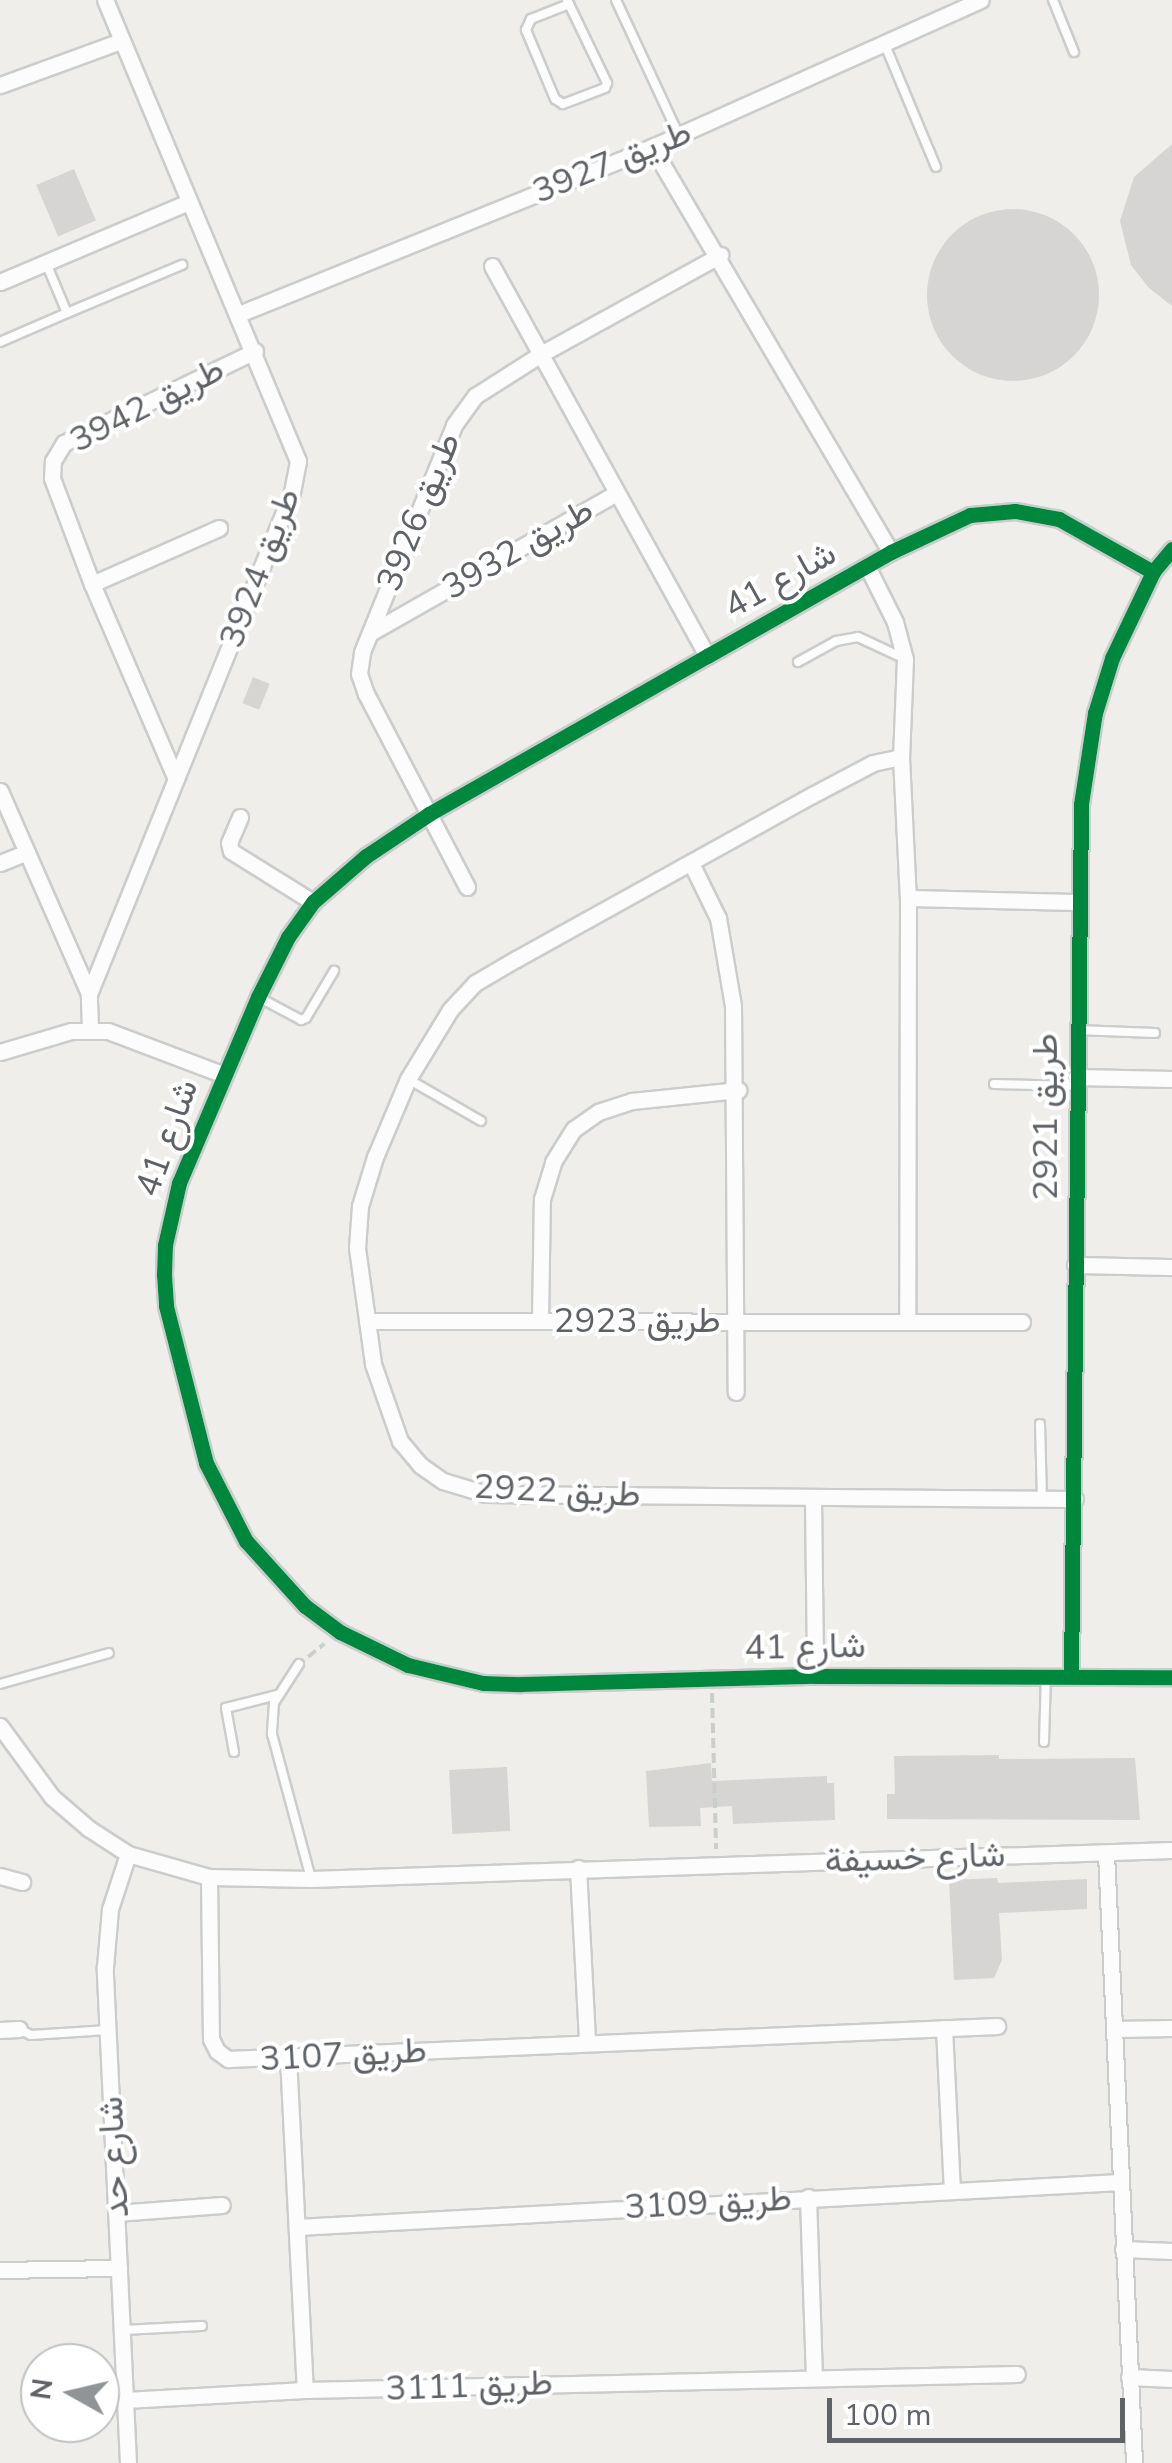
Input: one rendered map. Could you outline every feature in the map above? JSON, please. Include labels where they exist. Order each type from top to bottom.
[{"type":"street","name":"طريق 3924","points":[[90,1030],[89,994],[296,476],[294,447],[239,314],[186,203],[104,0]]},
{"type":"street","name":"طريق 3927","points":[[239,314],[678,136],[981,0]]},
{"type":"street","points":[[0,85],[121,41]]},
{"type":"street","points":[[652,147],[720,256],[891,552]]},
{"type":"street","points":[[0,282],[186,203]]},
{"type":"street","name":"طريق 3926","points":[[467,887],[362,684],[360,663],[370,633],[460,415],[484,388],[720,256]]},
{"type":"street","name":"طريق 3932","points":[[492,266],[706,656]]},
{"type":"street","name":"طريق 3942","points":[[176,779],[92,584],[52,478],[56,452],[64,443],[255,351]]},
{"type":"street","name":"طريق 3932","points":[[370,633],[614,494]]},
{"type":"street","name":"شارع 41","points":[[1153,572],[1060,519],[1015,510],[970,515],[891,552],[706,656],[430,814],[366,856],[313,902],[288,937],[222,1074],[189,1154],[170,1214],[166,1306],[206,1463],[224,1504],[273,1575],[340,1632],[408,1666],[483,1682],[815,1676],[1172,1678]]},
{"type":"street","points":[[92,584],[219,528]]},
{"type":"street","points":[[1153,572],[1172,549]]},
{"type":"street","points":[[867,566],[896,622],[906,659],[901,757],[908,898],[907,1322]]},
{"type":"street","name":"طريق 2921","points":[[1071,1676],[1081,804],[1094,714],[1112,658],[1153,572]]},
{"type":"street","name":"طريق 2922","points":[[901,757],[872,763],[476,982],[450,1010],[408,1079],[374,1157],[360,1206],[357,1248],[373,1364],[400,1441],[420,1465],[443,1481],[486,1494],[814,1500],[1074,1499]]},
{"type":"street","points":[[0,791],[89,994]]},
{"type":"street","points":[[240,818],[229,843],[231,851],[313,902]]},
{"type":"street","points":[[0,863],[26,852]]},
{"type":"street","points":[[692,862],[718,918],[728,960],[738,1090],[736,1392]]},
{"type":"street","points":[[908,898],[1077,902]]},
{"type":"street","points":[[0,1052],[39,1038],[90,1030],[124,1034],[222,1074]]},
{"type":"street","points":[[1076,1082],[1172,1079]]},
{"type":"street","points":[[540,1321],[542,1198],[553,1162],[574,1129],[598,1112],[632,1101],[738,1090]]},
{"type":"street","points":[[1075,1265],[1172,1267]]},
{"type":"street","name":"طريق 2923","points":[[367,1321],[1022,1322]]},
{"type":"street","points":[[814,1500],[815,1676]]},
{"type":"street","name":"شارع خسيفة","points":[[0,1726],[52,1797],[88,1828],[128,1854],[209,1878],[311,1879],[1172,1850]]},
{"type":"street","points":[[1106,1853],[1131,2459]]},
{"type":"street","name":"شارع حد","points":[[128,1854],[107,1928],[108,2030],[128,2463]]},
{"type":"street","points":[[578,1868],[587,2042]]},
{"type":"street","points":[[0,1876],[22,1882]]},
{"type":"street","name":"طريق 3107","points":[[209,1878],[214,2045],[222,2056],[235,2060],[997,2026]]},
{"type":"street","points":[[0,2030],[19,2028]]},
{"type":"street","points":[[944,2028],[952,2190]]},
{"type":"street","points":[[1114,2029],[1172,2028]]},
{"type":"street","points":[[288,2057],[305,2390]]},
{"type":"street","name":"طريق 3109","points":[[296,2227],[1120,2182]]},
{"type":"street","points":[[808,2197],[814,2375]]},
{"type":"street","points":[[116,2213],[222,2205]]},
{"type":"street","points":[[1123,2249],[1172,2250]]},
{"type":"street","points":[[0,2270],[119,2268]]},
{"type":"street","name":"طريق 3111","points":[[125,2400],[305,2390],[814,2375],[1018,2374]]},
{"type":"street","points":[[1128,2378],[1172,2378]]},
{"type":"lane","points":[[616,0],[678,136]]},
{"type":"lane","points":[[1053,0],[1074,52]]},
{"type":"lane","points":[[568,2],[606,83],[604,88],[563,104],[555,98],[526,30],[531,19],[568,2]]},
{"type":"lane","points":[[886,45],[936,168]]},
{"type":"lane","points":[[46,262],[67,313]]},
{"type":"lane","points":[[0,342],[182,265]]},
{"type":"lane","points":[[798,662],[836,641],[858,637],[906,659]]},
{"type":"lane","points":[[258,997],[301,1020],[306,1018],[334,971]]},
{"type":"lane","points":[[1076,1030],[1155,1033]]},
{"type":"lane","points":[[408,1079],[480,1121]]},
{"type":"lane","points":[[994,1084],[1076,1082]]},
{"type":"lane","points":[[1040,1424],[1042,1500]]},
{"type":"lane","points":[[0,1684],[109,1654]]},
{"type":"lane","points":[[299,1664],[277,1695],[272,1734],[311,1879]]},
{"type":"lane","points":[[1044,1742],[1046,1676]]},
{"type":"lane","points":[[234,1752],[226,1708],[277,1695]]},
{"type":"lane","points":[[19,2028],[32,2035],[108,2030]]},
{"type":"lane","points":[[122,2330],[202,2326]]},
{"type":"path","points":[[299,1664],[340,1632]]},
{"type":"path","points":[[712,1678],[716,1864]]},
{"type":"building","points":[[1172,144],[1172,306],[1149,288],[1131,265],[1120,221],[1134,177]]},
{"type":"building","points":[[74,169],[96,221],[58,237],[36,185]]},
{"type":"building","points":[[1013,209],[1046,215],[1074,234],[1093,262],[1099,295],[1093,328],[1074,356],[1046,375],[1013,381],[980,375],[952,356],[933,328],[927,295],[933,262],[952,234],[980,215]]},
{"type":"building","points":[[253,677],[270,684],[259,710],[243,703]]},
{"type":"building","points":[[999,1755],[999,1759],[1135,1758],[1140,1820],[887,1819],[887,1794],[895,1794],[894,1756]]},
{"type":"building","points":[[711,1763],[712,1781],[827,1776],[827,1783],[834,1783],[835,1820],[733,1824],[732,1806],[700,1808],[701,1826],[649,1827],[646,1771]]},
{"type":"building","points":[[507,1767],[510,1831],[452,1834],[449,1770]]},
{"type":"building","points":[[997,1878],[998,1883],[1087,1879],[1087,1909],[999,1913],[1002,1960],[994,1978],[954,1980],[949,1880]]},
{"type":"cycle path","points":[[1172,549],[1153,572],[1059,519],[1015,511],[970,515],[891,552],[429,814],[366,856],[313,902],[288,937],[258,997],[179,1183],[165,1245],[164,1275],[166,1306],[206,1463],[246,1541],[305,1606],[340,1632],[408,1665],[483,1683],[521,1684],[815,1676],[1172,1677]]},
{"type":"cycle path","points":[[1071,1676],[1081,804],[1095,713],[1112,658],[1153,572]]}]
